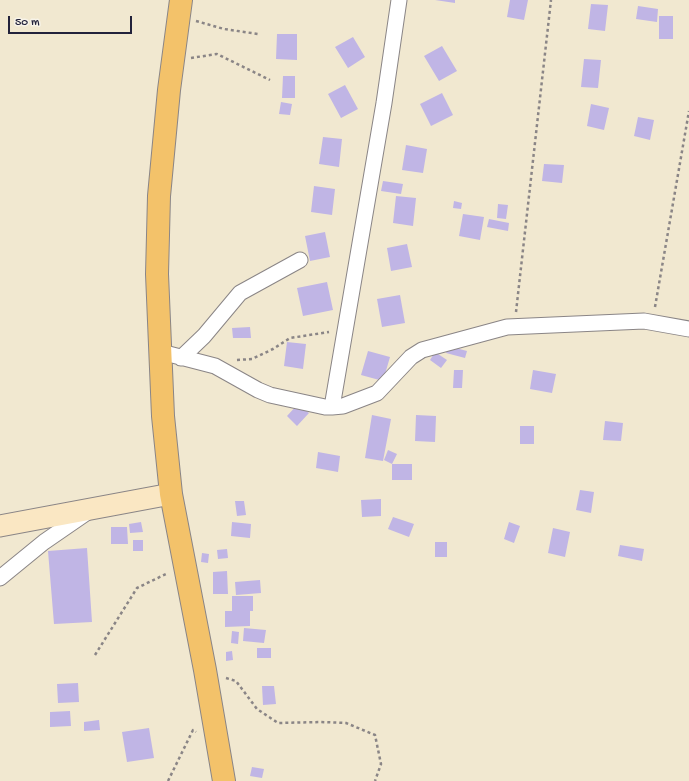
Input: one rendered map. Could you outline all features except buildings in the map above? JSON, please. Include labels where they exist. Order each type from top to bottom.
[{"type":"main road","points":[[180,8],[159,196],[157,274],[171,355],[163,416],[171,494],[205,670],[224,781]]},
{"type":"street","points":[[332,407],[384,102],[399,0]]},
{"type":"street","points":[[171,355],[204,336],[240,293],[300,260]]},
{"type":"street","points":[[171,355],[215,366],[263,393],[325,407],[332,407],[343,406],[376,393],[411,357],[422,350],[515,326],[653,321],[689,329]]},
{"type":"street","points":[[0,526],[171,494]]},
{"type":"street","points":[[0,578],[44,542],[93,509]]},
{"type":"path","points":[[515,326],[551,0]]},
{"type":"path","points":[[180,8],[224,29],[258,34]]},
{"type":"path","points":[[173,60],[217,54],[270,80]]},
{"type":"path","points":[[653,321],[689,111]]},
{"type":"path","points":[[215,366],[252,359],[273,349],[290,338],[345,329]]},
{"type":"path","points":[[95,655],[137,588],[184,565]]},
{"type":"path","points":[[205,670],[236,682],[257,709],[278,723],[346,723],[375,734],[381,764],[375,781]]},
{"type":"path","points":[[168,781],[193,730],[217,741]]}]
